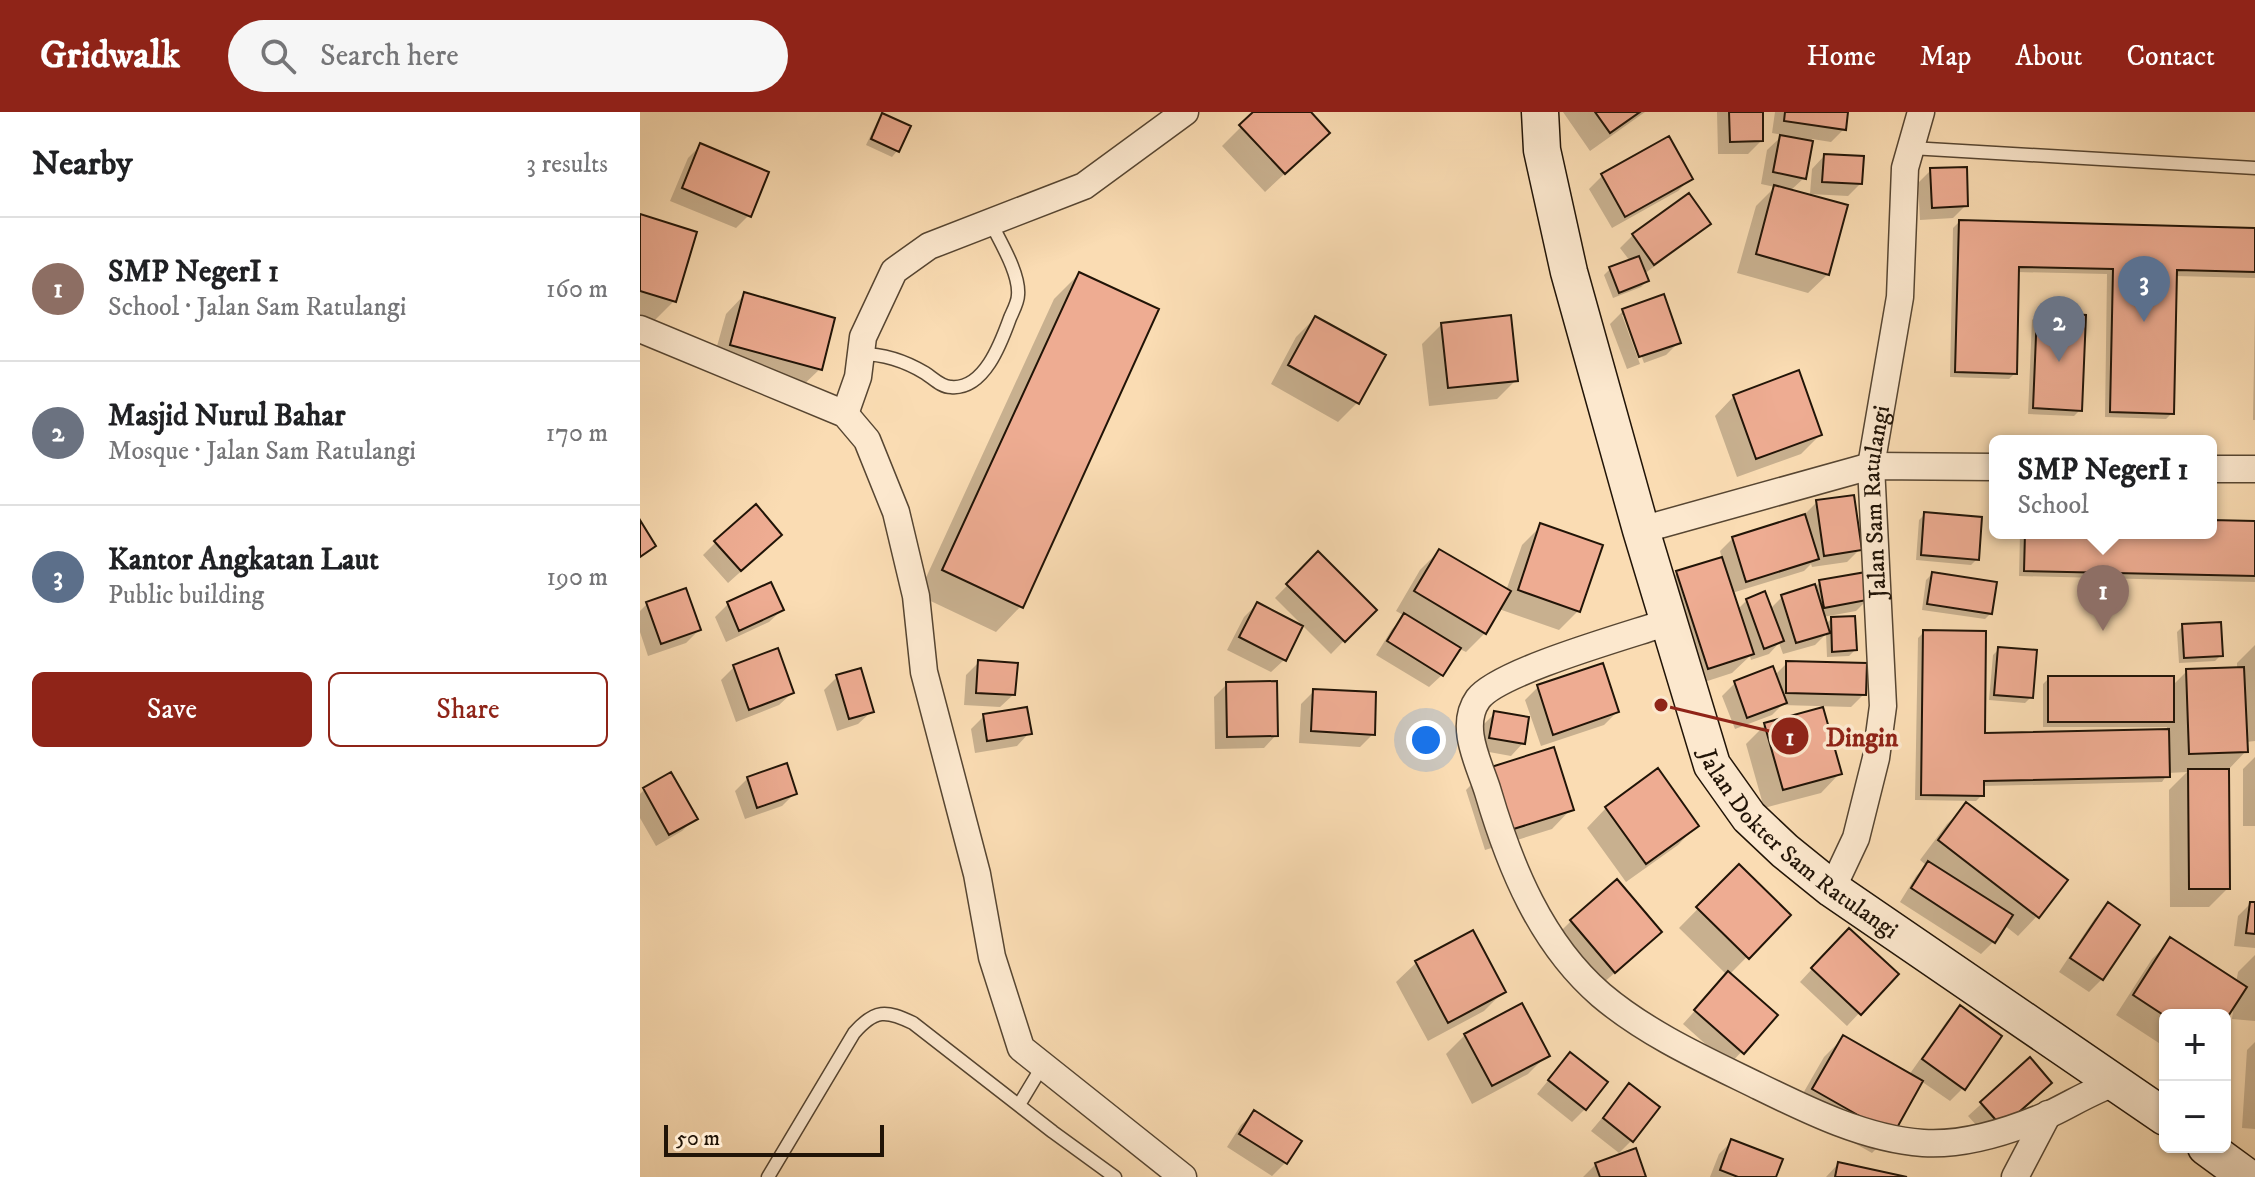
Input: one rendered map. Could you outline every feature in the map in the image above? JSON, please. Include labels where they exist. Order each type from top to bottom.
[{"type":"street","points":[[845,414],[858,377],[863,337],[894,271],[929,246],[1084,186],[1185,112]]},
{"type":"street","name":"Jalan Dokter Sam Ratulangi","points":[[1540,112],[1542,150],[1569,272],[1641,530],[1712,765],[1749,817],[1832,889],[2159,1113]]},
{"type":"street","name":"Jalan Sam Ratulangi","points":[[1832,889],[1856,838],[1876,758],[1883,706],[1871,466],[1900,297],[1905,168],[1921,112]]},
{"type":"street","points":[[640,329],[845,414],[867,440],[896,512],[916,596],[924,672],[977,874],[992,957],[1021,1048],[1183,1177]]},
{"type":"street","points":[[1641,530],[1871,466],[1989,467]]},
{"type":"street","points":[[2217,469],[2255,469]]},
{"type":"street","points":[[1668,622],[1546,662],[1499,684],[1478,699],[1471,719],[1471,744],[1502,839],[1529,904],[1560,950],[1601,995],[1647,1028],[1784,1099],[1853,1129],[1924,1143],[1982,1138],[2048,1114],[2118,1082]]},
{"type":"street","points":[[2015,1177],[2048,1114]]},
{"type":"street","points":[[2214,1153],[2247,1177]]},
{"type":"lane","points":[[1911,148],[2255,168]]},
{"type":"lane","points":[[861,354],[877,354],[908,363],[947,387],[961,387],[974,380],[989,365],[1019,294],[1012,265],[990,221]]},
{"type":"lane","points":[[768,1177],[854,1033],[864,1021],[877,1014],[893,1013],[913,1023],[1115,1177]]},
{"type":"lane","points":[[1019,1105],[1043,1065]]},
{"type":"building","points":[[1253,112],[1311,112],[1330,133],[1285,174],[1239,125]]},
{"type":"building","points":[[1595,112],[1640,112],[1610,133]]},
{"type":"building","points":[[1729,112],[1763,112],[1763,141],[1730,142]]},
{"type":"building","points":[[1785,112],[1848,112],[1846,130],[1784,121]]},
{"type":"building","points":[[882,113],[911,126],[899,152],[871,139]]},
{"type":"building","points":[[1780,135],[1813,141],[1806,179],[1773,172]]},
{"type":"building","points":[[1669,136],[1693,179],[1625,217],[1601,174]]},
{"type":"building","points":[[700,143],[769,172],[751,217],[682,188]]},
{"type":"building","points":[[1824,154],[1864,156],[1862,184],[1822,182]]},
{"type":"building","points":[[1967,167],[1968,206],[1932,208],[1930,168]]},
{"type":"building","points":[[1774,185],[1848,205],[1829,275],[1756,254]]},
{"type":"building","points":[[1689,193],[1711,224],[1654,265],[1632,234]]},
{"type":"building","points":[[640,214],[697,232],[676,302],[640,291]]},
{"type":"building","points":[[1959,220],[2255,228],[2255,272],[2177,270],[2174,414],[2110,412],[2113,269],[2019,267],[2017,374],[1955,372]]},
{"type":"building","points":[[1639,256],[1649,281],[1619,293],[1609,267]]},
{"type":"building","points":[[1079,272],[1159,309],[1023,608],[942,570]]},
{"type":"building","points":[[744,292],[835,318],[822,370],[730,345]]},
{"type":"building","points":[[1664,294],[1681,343],[1639,357],[1622,309]]},
{"type":"building","points":[[2037,312],[2086,315],[2082,411],[2033,408]]},
{"type":"building","points":[[1511,315],[1518,381],[1448,388],[1441,323]]},
{"type":"building","points":[[1315,316],[1386,355],[1359,404],[1288,365]]},
{"type":"building","points":[[1799,370],[1822,435],[1756,459],[1733,395]]},
{"type":"building","points":[[1854,495],[1862,550],[1824,556],[1816,500]]},
{"type":"building","points":[[756,504],[782,535],[741,571],[714,541]]},
{"type":"building","points":[[1924,512],[1982,517],[1979,560],[1921,555]]},
{"type":"building","points":[[1805,514],[1819,559],[1746,582],[1732,537]]},
{"type":"building","points":[[640,520],[656,546],[640,557]]},
{"type":"building","points":[[2217,520],[2255,521],[2255,576],[2024,571],[2025,539],[2217,539]]},
{"type":"building","points":[[1540,523],[1603,545],[1580,612],[1518,590]]},
{"type":"building","points":[[1439,549],[1511,591],[1486,634],[1414,591]]},
{"type":"building","points":[[1318,551],[1377,610],[1345,642],[1286,584]]},
{"type":"building","points":[[1722,557],[1754,654],[1708,669],[1676,571]]},
{"type":"building","points":[[1866,572],[1872,599],[1824,608],[1819,580]]},
{"type":"building","points":[[1932,572],[1997,582],[1992,614],[1927,604]]},
{"type":"building","points":[[771,582],[784,610],[739,631],[727,602]]},
{"type":"building","points":[[1815,584],[1830,633],[1796,643],[1781,595]]},
{"type":"building","points":[[686,588],[701,630],[661,644],[646,602]]},
{"type":"building","points":[[1765,591],[1784,641],[1764,649],[1746,599]]},
{"type":"building","points":[[1257,602],[1303,626],[1286,661],[1239,637]]},
{"type":"building","points":[[1404,613],[1461,648],[1443,676],[1387,641]]},
{"type":"building","points":[[1855,616],[1857,650],[1832,652],[1831,617]]},
{"type":"building","points":[[2221,622],[2223,656],[2184,658],[2182,624]]},
{"type":"building","points":[[1923,630],[1986,631],[1985,733],[2169,729],[2170,777],[1984,781],[1984,796],[1921,795]]},
{"type":"building","points":[[1998,647],[2037,650],[2033,698],[1994,695]]},
{"type":"building","points":[[778,648],[794,693],[749,710],[733,665]]},
{"type":"building","points":[[978,660],[1018,663],[1015,695],[976,693]]},
{"type":"building","points":[[1786,661],[1867,663],[1866,695],[1786,693]]},
{"type":"building","points":[[1603,663],[1619,712],[1553,735],[1537,685]]},
{"type":"building","points":[[1773,666],[1787,703],[1747,718],[1734,681]]},
{"type":"building","points":[[2244,667],[2248,752],[2189,754],[2186,669]]},
{"type":"building","points":[[861,668],[874,712],[849,719],[836,675]]},
{"type":"building","points":[[2048,676],[2174,676],[2174,722],[2048,722]]},
{"type":"building","points":[[1277,681],[1278,736],[1227,737],[1226,682]]},
{"type":"building","points":[[1313,689],[1376,692],[1375,735],[1311,731]]},
{"type":"building","points":[[1027,707],[1032,734],[987,741],[983,714]]},
{"type":"building","points":[[1823,707],[1842,774],[1783,790],[1764,723]]},
{"type":"building","points":[[1494,711],[1529,717],[1525,744],[1489,738]]},
{"type":"building","points":[[1554,747],[1574,810],[1504,832],[1485,769]]},
{"type":"building","points":[[787,763],[797,794],[757,808],[747,777]]},
{"type":"building","points":[[1658,768],[1699,826],[1646,864],[1605,807]]},
{"type":"building","points":[[2188,769],[2229,769],[2230,889],[2189,889]]},
{"type":"building","points":[[671,772],[698,819],[669,835],[643,788]]},
{"type":"building","points":[[1966,802],[2068,880],[2039,918],[1938,840]]},
{"type":"building","points":[[1928,861],[2013,915],[1995,943],[1911,888]]},
{"type":"building","points":[[1739,864],[1791,915],[1749,959],[1696,907]]},
{"type":"building","points":[[1617,879],[1662,932],[1615,973],[1570,920]]},
{"type":"building","points":[[2108,902],[2140,925],[2103,980],[2070,958]]},
{"type":"building","points":[[2250,902],[2255,902],[2255,934],[2246,933]]},
{"type":"building","points":[[1849,928],[1899,974],[1861,1015],[1811,968]]},
{"type":"building","points":[[1473,930],[1506,992],[1448,1023],[1415,961]]},
{"type":"building","points":[[2170,937],[2247,987],[2231,1012],[2231,1009],[2159,1009],[2159,1012],[2133,995]]},
{"type":"building","points":[[1728,971],[1778,1015],[1744,1054],[1694,1010]]},
{"type":"building","points":[[1522,1003],[1550,1056],[1492,1086],[1464,1034]]},
{"type":"building","points":[[1960,1005],[2002,1036],[1965,1090],[1922,1059]]},
{"type":"building","points":[[1843,1035],[1923,1081],[1893,1135],[1812,1089]]},
{"type":"building","points":[[1570,1052],[1608,1082],[1586,1110],[1548,1080]]},
{"type":"building","points":[[2030,1057],[2052,1083],[2002,1127],[1980,1102]]},
{"type":"building","points":[[1629,1083],[1660,1107],[1633,1142],[1603,1118]]},
{"type":"building","points":[[1254,1110],[1302,1141],[1287,1164],[1239,1134]]},
{"type":"building","points":[[1731,1139],[1783,1159],[1776,1177],[1738,1177],[1720,1170]]},
{"type":"building","points":[[1636,1148],[1646,1177],[1600,1177],[1595,1163]]},
{"type":"building","points":[[1838,1162],[1907,1177],[1835,1177]]},
{"type":"place","name":"Kantor Angkatan Laut","points":[[2144,322]]},
{"type":"place","name":"Masjid Nurul Bahar","points":[[2059,362]]},
{"type":"place","name":"SMP NegerI 1","points":[[2103,631]]},
{"type":"place","name":"Dingin","points":[[1661,705]]}]
